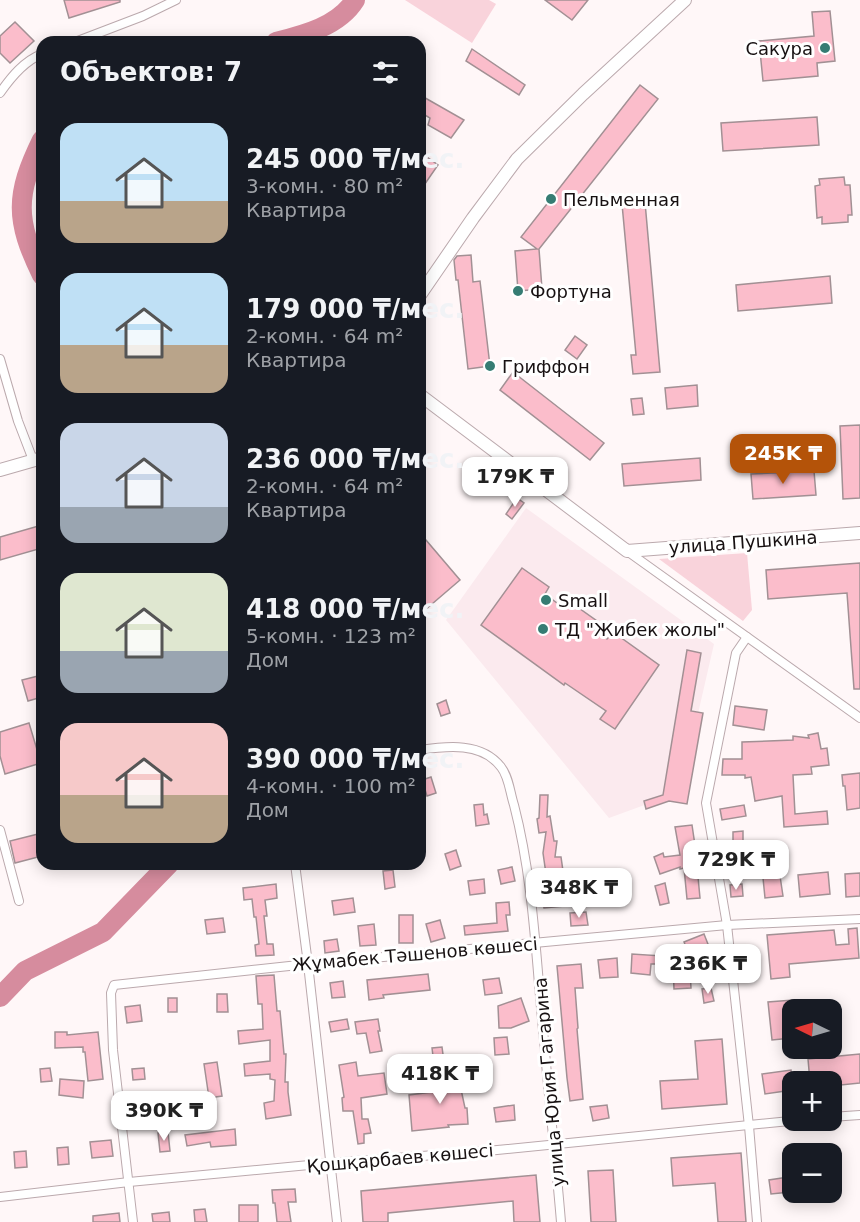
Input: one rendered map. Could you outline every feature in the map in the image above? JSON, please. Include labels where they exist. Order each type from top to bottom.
[{"type":"street","points":[[91,36],[143,16],[176,0]]},
{"type":"street","points":[[426,286],[517,159],[583,94],[685,0]]},
{"type":"street","points":[[0,93],[15,74],[36,56]]},
{"type":"street","points":[[0,359],[18,421],[36,455]]},
{"type":"street","points":[[426,398],[627,551],[860,718]]},
{"type":"street","points":[[0,470],[36,460]]},
{"type":"street","name":"улица Пушкина","points":[[627,551],[860,533]]},
{"type":"street","points":[[747,637],[736,652],[706,803],[727,925],[757,1222]]},
{"type":"street","name":"улица Юрия Гагарина","points":[[426,749],[471,748],[491,758],[500,766],[506,777],[521,831],[536,943],[561,1222]]},
{"type":"street","points":[[0,830],[19,901]]},
{"type":"street","points":[[296,870],[337,1222]]},
{"type":"street","name":"Жұмабек Тәшенов көшесі","points":[[129,1182],[113,1050],[111,993],[114,985],[308,964],[727,925],[860,919]]},
{"type":"street","points":[[842,1116],[860,1114]]},
{"type":"street","name":"Қошқарбаев көшесі","points":[[0,1197],[129,1182],[487,1151],[782,1122]]},
{"type":"street","points":[[129,1182],[133,1222]]},
{"type":"shaded area","points":[[405,0],[489,0],[496,4],[472,43]]},
{"type":"shaded area","points":[[526,508],[714,644],[680,792],[609,818],[446,620]]},
{"type":"shaded area","points":[[747,553],[752,610],[743,621],[659,559]]},
{"type":"building","points":[[64,0],[120,0],[120,2],[69,18]]},
{"type":"building","points":[[545,0],[588,0],[572,20]]},
{"type":"building","points":[[830,11],[835,61],[817,63],[818,76],[763,81],[759,41],[814,36],[812,12]]},
{"type":"building","points":[[15,22],[34,41],[10,63],[0,53],[0,36]]},
{"type":"building","points":[[472,49],[525,85],[519,95],[466,61]]},
{"type":"building","points":[[640,85],[658,99],[539,249],[542,289],[518,291],[515,251],[537,249],[521,237]]},
{"type":"building","points":[[426,98],[464,120],[451,138],[428,125],[430,118],[426,116]]},
{"type":"building","points":[[817,117],[819,145],[723,151],[721,123]]},
{"type":"building","points":[[426,156],[438,165],[426,182]]},
{"type":"building","points":[[844,177],[845,185],[850,185],[852,215],[848,215],[848,222],[822,224],[822,217],[817,218],[815,186],[820,185],[819,179]]},
{"type":"building","points":[[645,202],[660,372],[633,374],[631,355],[636,355],[622,204]]},
{"type":"building","points":[[471,255],[473,282],[480,281],[490,366],[468,369],[454,260],[457,256]]},
{"type":"building","points":[[830,276],[832,303],[738,311],[736,285]]},
{"type":"building","points":[[575,336],[587,345],[577,359],[565,350]]},
{"type":"building","points":[[513,372],[604,443],[590,460],[500,390]]},
{"type":"building","points":[[697,385],[698,406],[667,409],[665,388]]},
{"type":"building","points":[[642,398],[644,414],[633,415],[631,399]]},
{"type":"building","points":[[860,425],[860,498],[843,499],[840,426]]},
{"type":"building","points":[[700,458],[701,480],[624,486],[622,464]]},
{"type":"building","points":[[814,471],[816,495],[753,499],[751,474]]},
{"type":"building","points":[[517,498],[524,503],[512,519],[506,514]]},
{"type":"building","points":[[36,527],[36,550],[0,560],[0,537]]},
{"type":"building","points":[[426,540],[460,580],[426,609]]},
{"type":"building","points":[[860,563],[860,689],[854,689],[847,593],[768,599],[766,570]]},
{"type":"building","points":[[522,568],[549,587],[545,594],[561,606],[566,599],[597,621],[592,628],[607,639],[613,632],[659,665],[615,729],[600,719],[606,711],[565,683],[564,685],[481,625]]},
{"type":"building","points":[[687,650],[701,653],[691,711],[703,713],[687,804],[669,801],[646,809],[644,801],[663,795]]},
{"type":"building","points":[[36,676],[36,699],[28,701],[22,680]]},
{"type":"building","points":[[446,700],[450,713],[441,716],[437,704]]},
{"type":"building","points":[[735,706],[767,710],[764,730],[733,725]]},
{"type":"building","points":[[29,723],[36,746],[36,765],[5,774],[0,756],[0,732]]},
{"type":"building","points":[[818,733],[821,749],[827,748],[829,765],[811,767],[812,774],[793,775],[795,814],[827,811],[828,824],[784,827],[782,796],[755,801],[751,777],[722,775],[723,759],[742,759],[742,742],[793,740],[793,736],[809,738],[808,735]]},
{"type":"building","points":[[860,773],[860,808],[847,810],[842,775]]},
{"type":"building","points":[[431,777],[436,793],[427,796],[426,779]]},
{"type":"building","points":[[540,795],[548,795],[547,817],[550,816],[554,841],[557,841],[555,857],[561,857],[563,871],[546,874],[543,853],[546,832],[539,833],[537,819],[539,818]]},
{"type":"building","points":[[483,804],[484,815],[487,814],[489,824],[476,826],[474,805]]},
{"type":"building","points":[[744,805],[746,816],[722,820],[720,809]]},
{"type":"building","points":[[692,825],[696,852],[699,851],[701,866],[697,866],[700,898],[687,899],[684,868],[680,869],[680,867],[660,874],[654,857],[663,853],[664,857],[680,855],[675,827]]},
{"type":"building","points":[[743,831],[743,866],[733,866],[733,832]]},
{"type":"building","points":[[36,834],[36,858],[15,863],[10,841]]},
{"type":"building","points":[[776,846],[776,863],[761,863],[761,847]]},
{"type":"building","points":[[456,850],[461,866],[450,870],[445,854]]},
{"type":"building","points":[[512,867],[515,881],[501,884],[498,870]]},
{"type":"building","points":[[393,870],[395,887],[385,889],[383,871]]},
{"type":"building","points":[[828,872],[830,894],[800,897],[798,875]]},
{"type":"building","points":[[860,873],[860,896],[846,897],[845,874]]},
{"type":"building","points":[[780,876],[783,896],[765,898],[763,878]]},
{"type":"building","points":[[484,879],[485,893],[470,895],[468,881]]},
{"type":"building","points":[[665,883],[669,903],[660,905],[655,886]]},
{"type":"building","points":[[276,884],[277,898],[265,900],[267,916],[264,916],[267,944],[273,944],[274,955],[256,956],[255,945],[259,944],[256,917],[254,917],[252,899],[244,900],[243,888]]},
{"type":"building","points":[[742,884],[743,896],[731,897],[730,885]]},
{"type":"building","points":[[562,891],[564,906],[544,908],[542,894]]},
{"type":"building","points":[[353,898],[355,912],[334,915],[332,901]]},
{"type":"building","points":[[509,902],[510,915],[506,915],[508,931],[465,935],[464,926],[497,923],[496,903]]},
{"type":"building","points":[[586,912],[588,925],[571,926],[570,913]]},
{"type":"building","points":[[399,915],[413,915],[413,943],[399,943]]},
{"type":"building","points":[[223,918],[225,932],[207,934],[205,920]]},
{"type":"building","points":[[440,920],[445,938],[431,942],[426,924]]},
{"type":"building","points":[[374,924],[376,945],[360,946],[358,926]]},
{"type":"building","points":[[857,928],[859,958],[789,964],[790,977],[771,979],[767,935],[834,930],[836,945],[849,944],[848,929]]},
{"type":"building","points":[[704,934],[715,962],[690,971],[691,988],[674,989],[673,964],[651,964],[650,975],[631,973],[632,954],[662,956],[662,954],[689,954],[684,942]]},
{"type":"building","points":[[337,939],[339,951],[325,953],[324,941]]},
{"type":"building","points":[[617,958],[618,977],[600,978],[598,960]]},
{"type":"building","points":[[581,964],[583,988],[575,988],[583,1099],[570,1101],[557,966]]},
{"type":"building","points":[[428,974],[430,990],[383,995],[384,998],[369,1000],[367,980]]},
{"type":"building","points":[[274,975],[277,1011],[280,1011],[284,1054],[286,1054],[285,1082],[288,1082],[291,1115],[266,1119],[264,1103],[274,1101],[275,1080],[270,1079],[270,1074],[245,1076],[244,1064],[270,1061],[270,1040],[239,1044],[238,1031],[263,1029],[262,1004],[258,1004],[256,976]]},
{"type":"building","points":[[499,978],[502,993],[485,995],[483,980]]},
{"type":"building","points":[[343,981],[345,997],[332,998],[330,983]]},
{"type":"building","points":[[711,988],[714,1001],[704,1003],[702,989]]},
{"type":"building","points":[[217,994],[227,994],[228,1012],[217,1012]]},
{"type":"building","points":[[168,998],[177,998],[177,1012],[168,1012]]},
{"type":"building","points":[[521,998],[529,1021],[511,1028],[499,1028],[498,1006]]},
{"type":"building","points":[[782,1001],[782,1039],[772,1040],[768,1002]]},
{"type":"building","points":[[140,1005],[142,1021],[127,1023],[125,1007]]},
{"type":"building","points":[[347,1019],[349,1029],[331,1032],[329,1022]]},
{"type":"building","points":[[378,1019],[382,1051],[370,1053],[366,1033],[357,1034],[355,1022]]},
{"type":"building","points":[[55,1032],[67,1032],[67,1035],[98,1032],[103,1079],[88,1081],[83,1047],[55,1048]]},
{"type":"building","points":[[507,1037],[509,1054],[495,1055],[494,1038]]},
{"type":"building","points":[[722,1039],[727,1104],[662,1109],[660,1081],[698,1079],[695,1041]]},
{"type":"building","points":[[442,1047],[444,1062],[434,1064],[432,1048]]},
{"type":"building","points":[[860,1054],[860,1083],[842,1085],[842,1071],[809,1071],[808,1059],[842,1059],[842,1056]]},
{"type":"building","points":[[217,1062],[222,1096],[209,1098],[204,1064]]},
{"type":"building","points":[[356,1062],[358,1076],[384,1073],[387,1094],[361,1098],[362,1119],[368,1119],[371,1133],[364,1134],[364,1143],[358,1144],[353,1111],[343,1111],[342,1098],[344,1097],[339,1065]]},
{"type":"building","points":[[460,1064],[461,1080],[459,1080],[465,1108],[467,1108],[468,1124],[412,1131],[409,1095],[447,1090],[446,1065]]},
{"type":"building","points":[[50,1068],[52,1081],[41,1082],[40,1069]]},
{"type":"building","points":[[144,1068],[145,1079],[133,1080],[132,1069]]},
{"type":"building","points":[[782,1071],[782,1091],[765,1094],[762,1074]]},
{"type":"building","points":[[60,1079],[84,1081],[83,1098],[59,1095]]},
{"type":"building","points":[[514,1105],[515,1120],[496,1122],[494,1108]]},
{"type":"building","points":[[607,1105],[609,1118],[593,1121],[590,1107]]},
{"type":"building","points":[[235,1129],[236,1145],[211,1147],[210,1142],[187,1146],[185,1135]]},
{"type":"building","points":[[168,1132],[170,1151],[160,1152],[158,1133]]},
{"type":"building","points":[[111,1140],[113,1156],[92,1158],[90,1142]]},
{"type":"building","points":[[68,1147],[69,1164],[58,1165],[57,1148]]},
{"type":"building","points":[[26,1151],[27,1167],[15,1168],[14,1152]]},
{"type":"building","points":[[741,1153],[746,1222],[718,1222],[715,1183],[673,1186],[671,1158]]},
{"type":"building","points":[[613,1170],[616,1222],[591,1222],[588,1171]]},
{"type":"building","points":[[536,1175],[540,1222],[514,1222],[513,1201],[388,1213],[388,1222],[363,1222],[361,1191]]},
{"type":"building","points":[[782,1178],[782,1193],[771,1194],[769,1180]]},
{"type":"building","points":[[295,1189],[296,1202],[288,1202],[291,1222],[277,1222],[272,1190]]},
{"type":"building","points":[[239,1205],[258,1205],[258,1222],[239,1222]]},
{"type":"building","points":[[205,1209],[207,1222],[195,1222],[194,1210]]},
{"type":"building","points":[[169,1212],[170,1222],[153,1222],[152,1214]]},
{"type":"building","points":[[119,1213],[120,1222],[93,1222],[93,1216]]},
{"type":"waterway","points":[[296,36],[320,28],[340,17],[355,0]]},
{"type":"waterway","points":[[36,153],[23,192],[22,207],[23,223],[36,262]]},
{"type":"waterway","points":[[0,997],[25,971],[103,932],[163,870]]},
{"type":"place","name":"Сакура","points":[[825,48]]},
{"type":"place","name":"Пельменная","points":[[551,199]]},
{"type":"place","name":"Фортуна","points":[[518,291]]},
{"type":"place","name":"Гриффон","points":[[490,366]]},
{"type":"place","name":"Small","points":[[546,600]]},
{"type":"place","name":"ТД \"Жибек жолы\"","points":[[543,629]]}]
